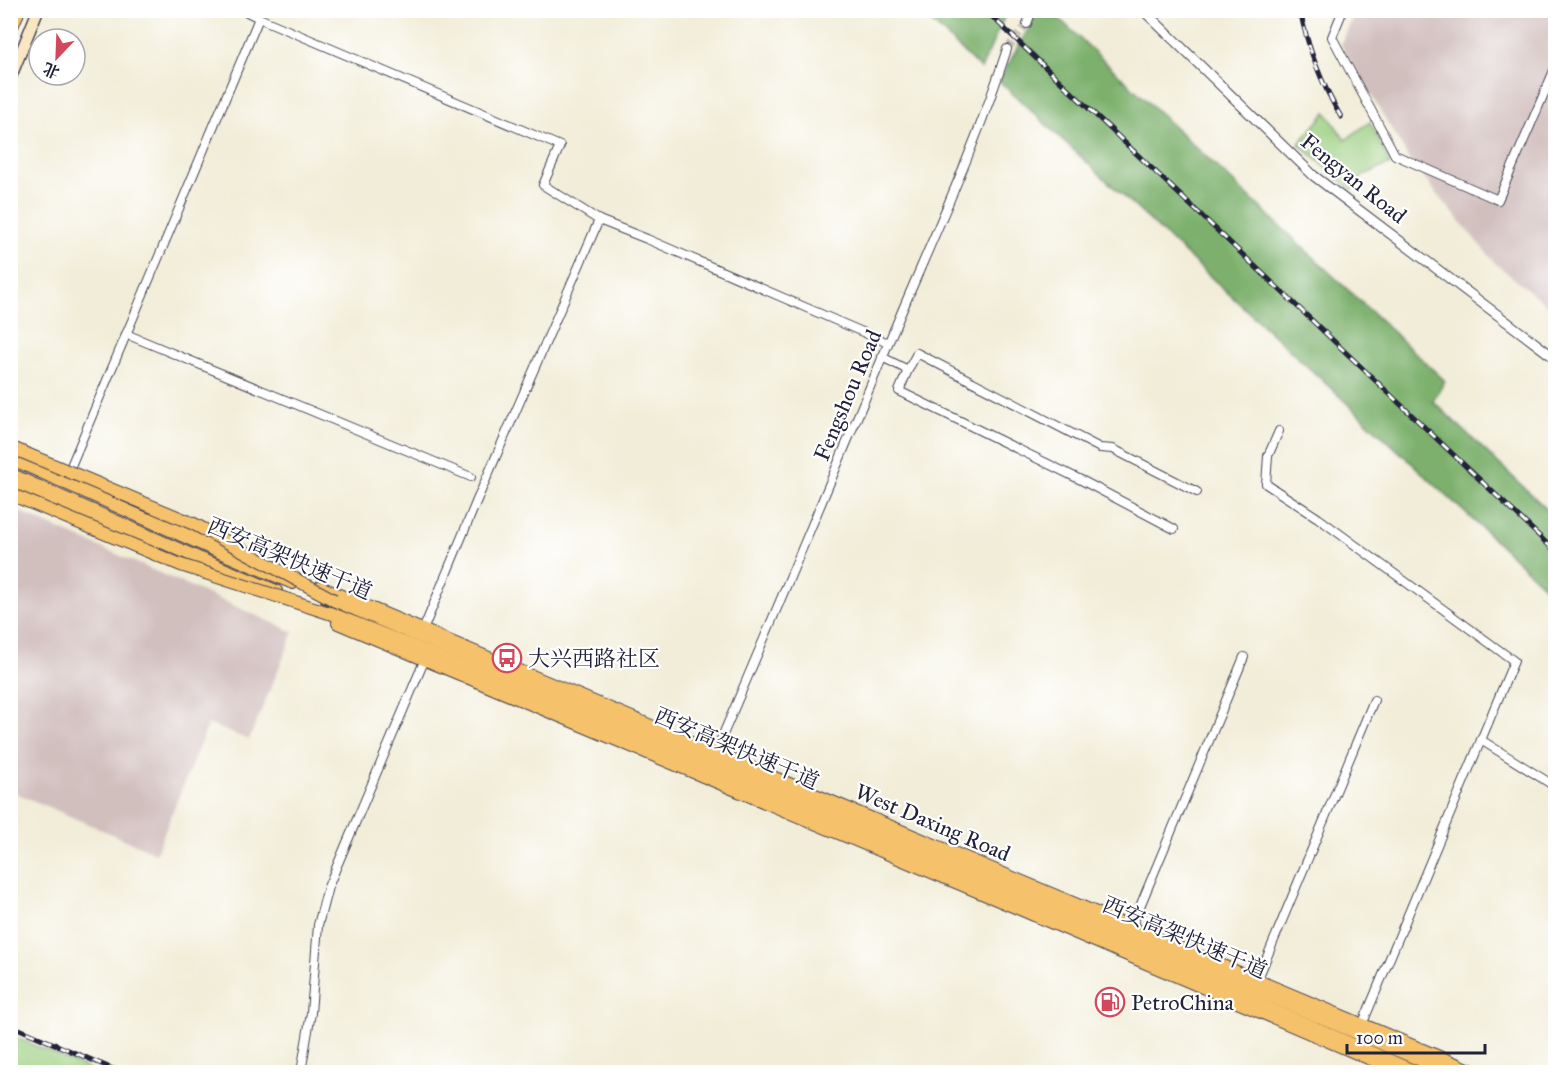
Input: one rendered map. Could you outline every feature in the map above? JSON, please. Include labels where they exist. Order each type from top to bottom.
[{"type":"main road","points":[[10,31],[19,10]]},
{"type":"main road","points":[[10,79],[38,10]]},
{"type":"main road","points":[[10,447],[194,524],[333,600]]},
{"type":"main road","name":"West Daxing Road","points":[[10,456],[1475,1072]]},
{"type":"main road","name":"西安高架快速干道","points":[[10,456],[216,550],[1449,1072]]},
{"type":"main road","name":"西安高架快速干道","points":[[10,474],[207,562],[422,650],[1165,963],[1416,1072]]},
{"type":"main road","name":"West Daxing Road","points":[[10,486],[156,545],[1401,1072]]},
{"type":"main road","points":[[10,494],[181,565],[329,613]]},
{"type":"street","points":[[243,10],[560,146],[543,185],[599,220],[658,243],[888,343]]},
{"type":"street","points":[[1027,24],[1032,10]]},
{"type":"street","name":"Fengyan Road","points":[[1143,10],[1314,176],[1556,359]]},
{"type":"street","points":[[1343,10],[1332,37],[1395,155],[1498,200],[1556,66]]},
{"type":"street","points":[[65,478],[259,18]]},
{"type":"street","name":"Fengshou Road","points":[[715,753],[799,560],[976,137],[1007,49]]},
{"type":"street","points":[[423,630],[599,220]]},
{"type":"street","points":[[126,334],[471,477]]},
{"type":"street","points":[[1174,529],[1083,481],[899,391],[917,353],[1100,448],[1113,449],[1197,492]]},
{"type":"street","points":[[882,357],[908,370]]},
{"type":"street","points":[[1279,431],[1268,456],[1266,484],[1318,518],[1514,661],[1362,1025]]},
{"type":"street","points":[[1131,928],[1244,657]]},
{"type":"street","points":[[301,1072],[311,1013],[318,925],[328,887],[425,659]]},
{"type":"street","points":[[1257,981],[1374,700]]},
{"type":"street","points":[[1480,740],[1556,787]]},
{"type":"shaded area","points":[[1355,11],[1555,11],[1555,312],[1495,263],[1413,165],[1341,45]]},
{"type":"shaded area","points":[[11,508],[294,632],[249,740],[208,724],[156,853],[11,791]]},
{"type":"green space","points":[[920,11],[1007,11],[981,69]]},
{"type":"green space","points":[[1038,11],[1051,11],[1445,381],[1433,401],[1555,517],[1555,596],[999,81]]},
{"type":"green space","points":[[1326,112],[1345,140],[1370,122],[1390,164],[1364,175],[1352,190],[1299,144]]},
{"type":"green space","points":[[11,1035],[95,1072],[11,1072]]},
{"type":"tunnel","points":[[1007,49],[1027,24]]},
{"type":"railway","points":[[985,10],[1556,552]]},
{"type":"railway","points":[[1300,10],[1316,65],[1341,117]]},
{"type":"railway","points":[[10,1025],[120,1072]]},
{"type":"place","name":"大兴西路社区","points":[[507,658]]},
{"type":"place","name":"PetroChina","points":[[1110,1002]]}]
